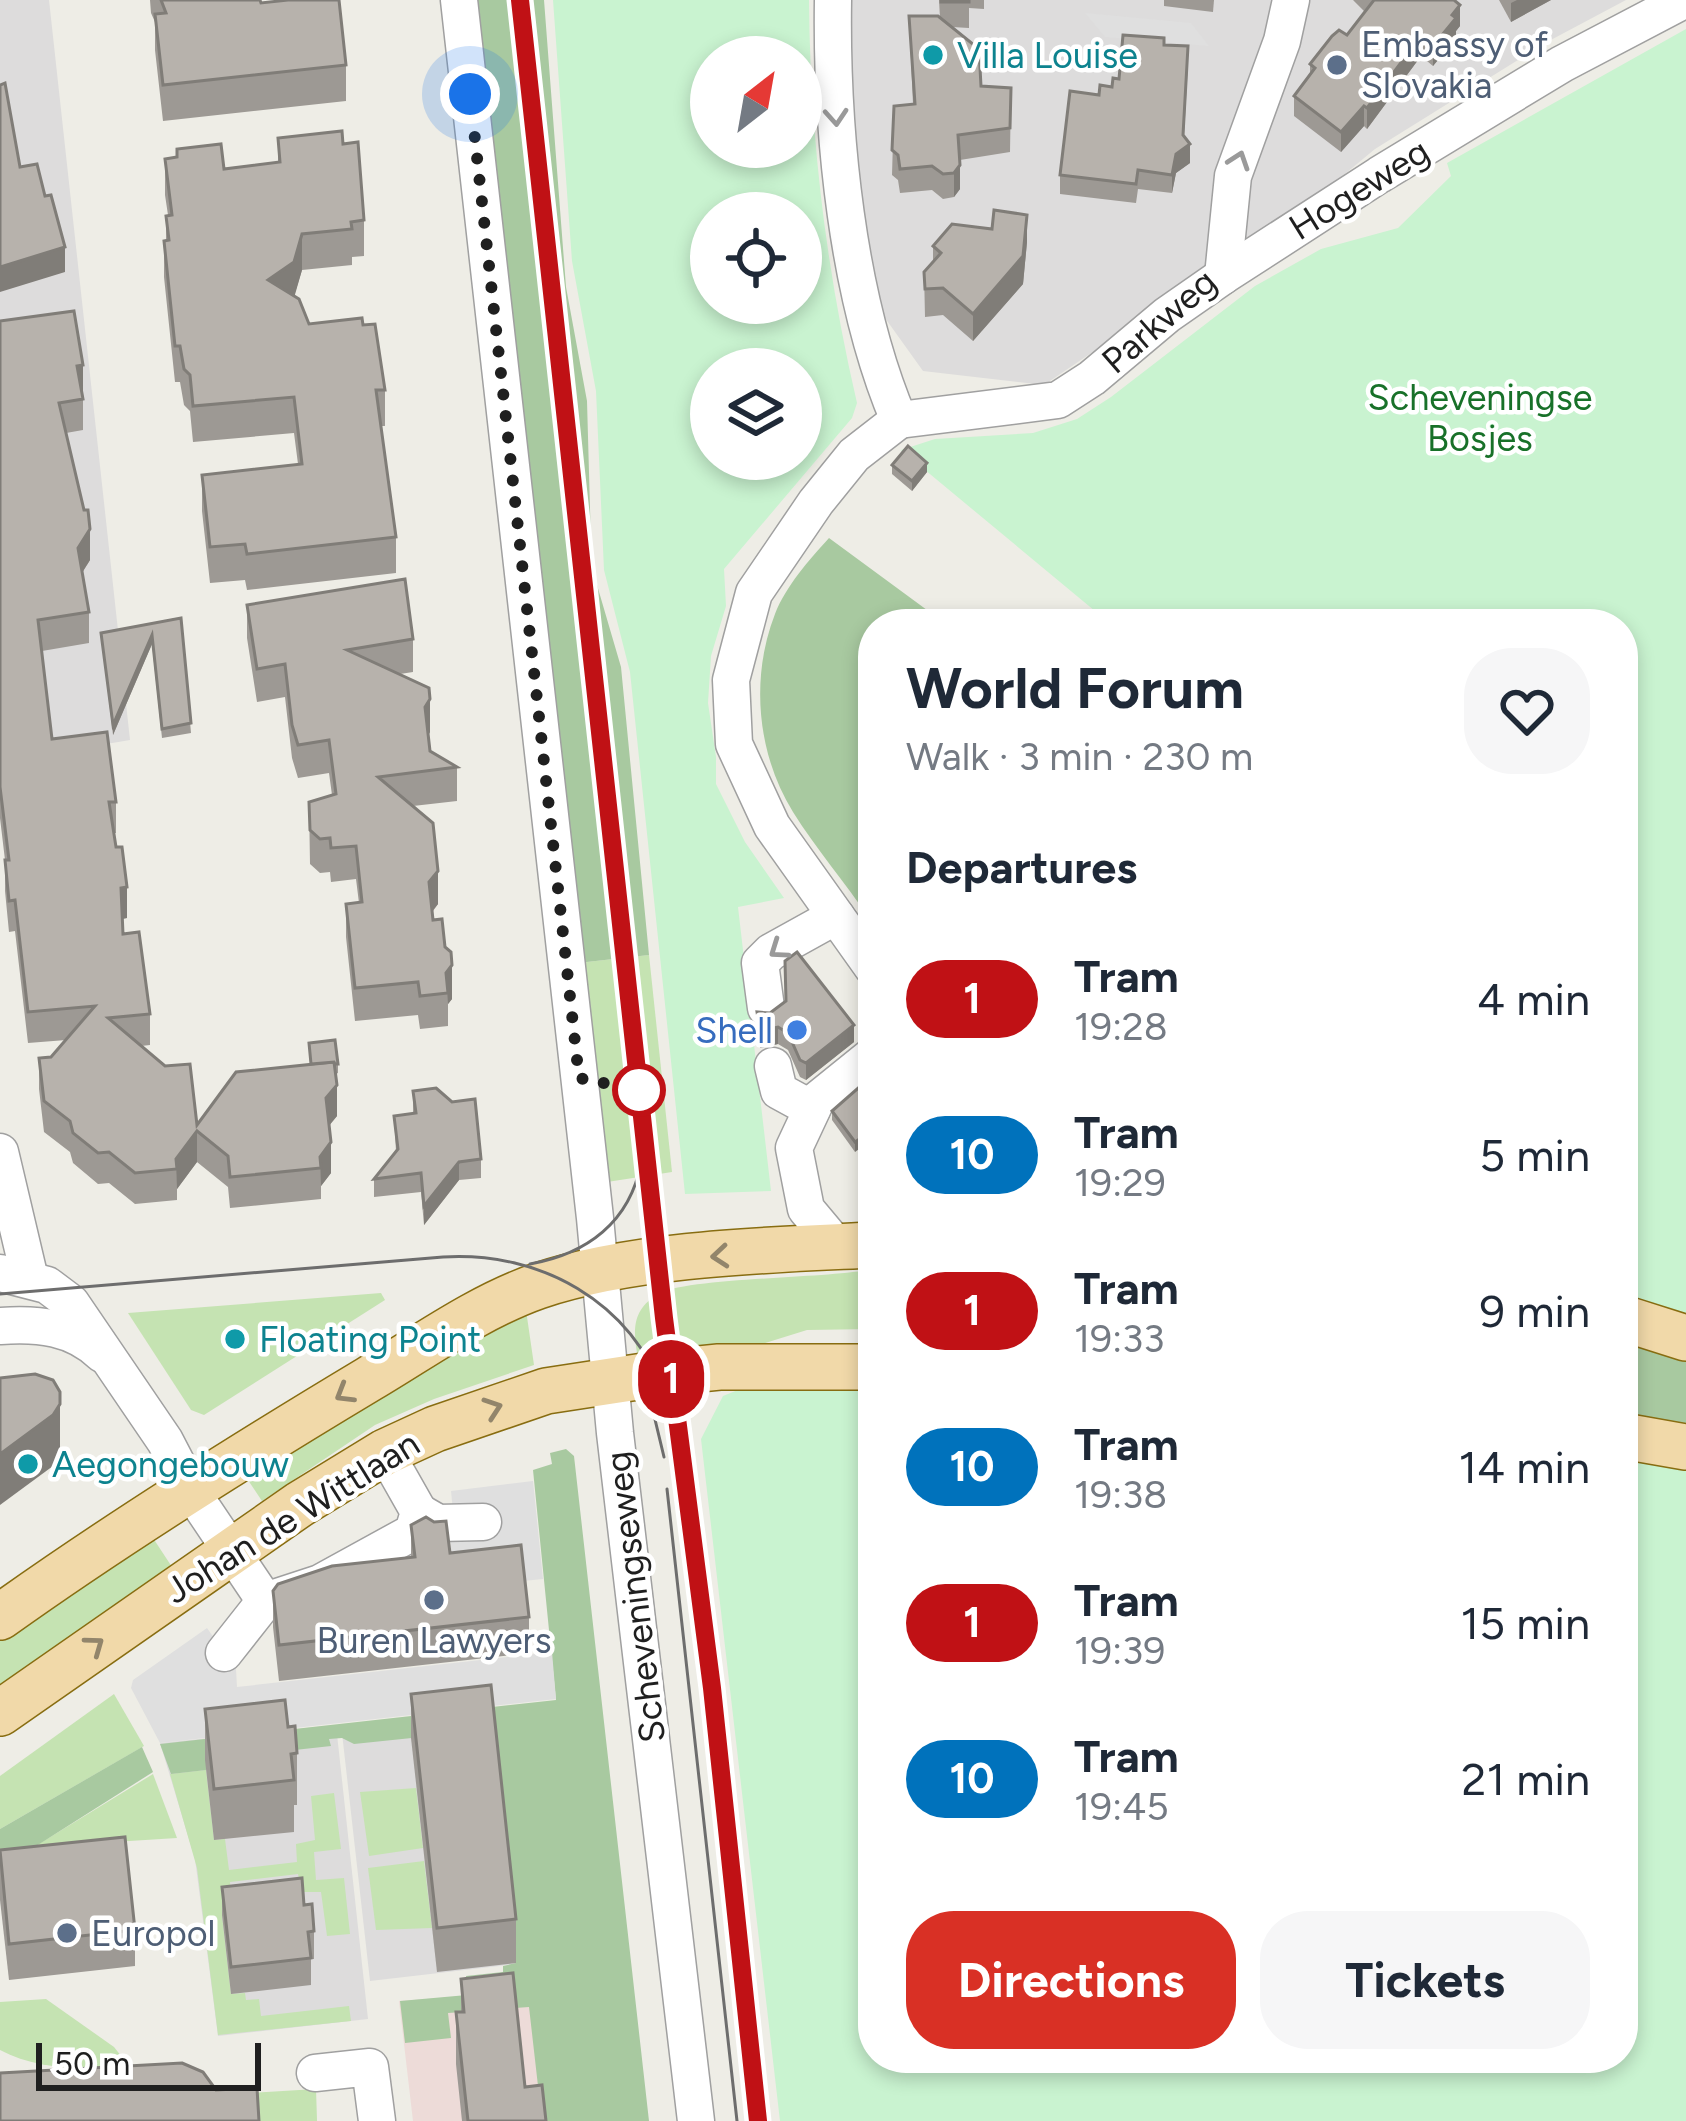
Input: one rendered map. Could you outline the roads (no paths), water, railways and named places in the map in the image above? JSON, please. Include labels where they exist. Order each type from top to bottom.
[{"type":"main road","name":"Johan de Wittlaan","points":[[0,1617],[266,1440],[492,1307],[536,1287],[599,1269],[855,1245]]},
{"type":"main road","points":[[1638,1323],[1686,1338]]},
{"type":"main road","name":"Johan de Wittlaan","points":[[0,1713],[231,1551],[385,1452],[435,1429],[545,1391],[611,1381],[719,1367],[858,1367]]},
{"type":"main road","points":[[1638,1439],[1686,1447]]},
{"type":"street","name":"Scheveningseweg","points":[[460,0],[696,2121]]},
{"type":"street","points":[[833,0],[841,185],[880,375],[899,420],[854,455],[754,593],[730,680],[734,744],[772,826],[858,947]]},
{"type":"street","name":"Parkweg","points":[[899,420],[1058,400],[1222,276],[1233,176],[1282,41],[1291,0]]},
{"type":"street","name":"Hogeweg","points":[[1222,276],[1562,64],[1684,0]]},
{"type":"street","points":[[766,1008],[760,963],[836,916]]},
{"type":"street","points":[[773,1066],[779,1090],[812,1109]]},
{"type":"street","points":[[855,1245],[809,1214],[794,1148],[816,1101],[858,1066]]},
{"type":"street","points":[[0,1152],[15,1276],[71,1303],[265,1601]]},
{"type":"street","points":[[0,1326],[23,1324],[71,1331],[88,1340],[118,1369]]},
{"type":"street","points":[[385,1452],[419,1512],[438,1523],[483,1522]]},
{"type":"street","points":[[224,1653],[265,1601],[320,1583],[412,1532],[419,1512]]},
{"type":"street","points":[[315,2073],[370,2067],[376,2121]]},
{"type":"tram line","points":[[520,0],[664,1318],[713,1688],[758,2121]]},
{"type":"tram line","name":"1","points":[[520,0],[664,1318],[712,1688],[758,2121]]},
{"type":"tram line","points":[[530,1264],[570,1252],[603,1232],[627,1202],[641,1163]]},
{"type":"tram line","points":[[0,1294],[479,1257],[547,1273],[605,1308],[649,1362],[664,1395]]},
{"type":"tram line","points":[[640,1377],[664,1457]]},
{"type":"tram line","points":[[667,1489],[737,2121]]},
{"type":"place","name":"Villa Louise","points":[[933,55]]},
{"type":"place","name":"Embassy of Slovakia","points":[[1337,65]]},
{"type":"place","name":"Shell","points":[[797,1030]]},
{"type":"place","name":"Floating Point","points":[[235,1339]]},
{"type":"place","name":"Aegongebouw","points":[[28,1464]]},
{"type":"place","name":"Buren Lawyers","points":[[434,1600]]},
{"type":"place","name":"Europol","points":[[67,1933]]},
{"type":"park label","name":"Scheveningse Bosjes","points":[[1480,418]]}]
